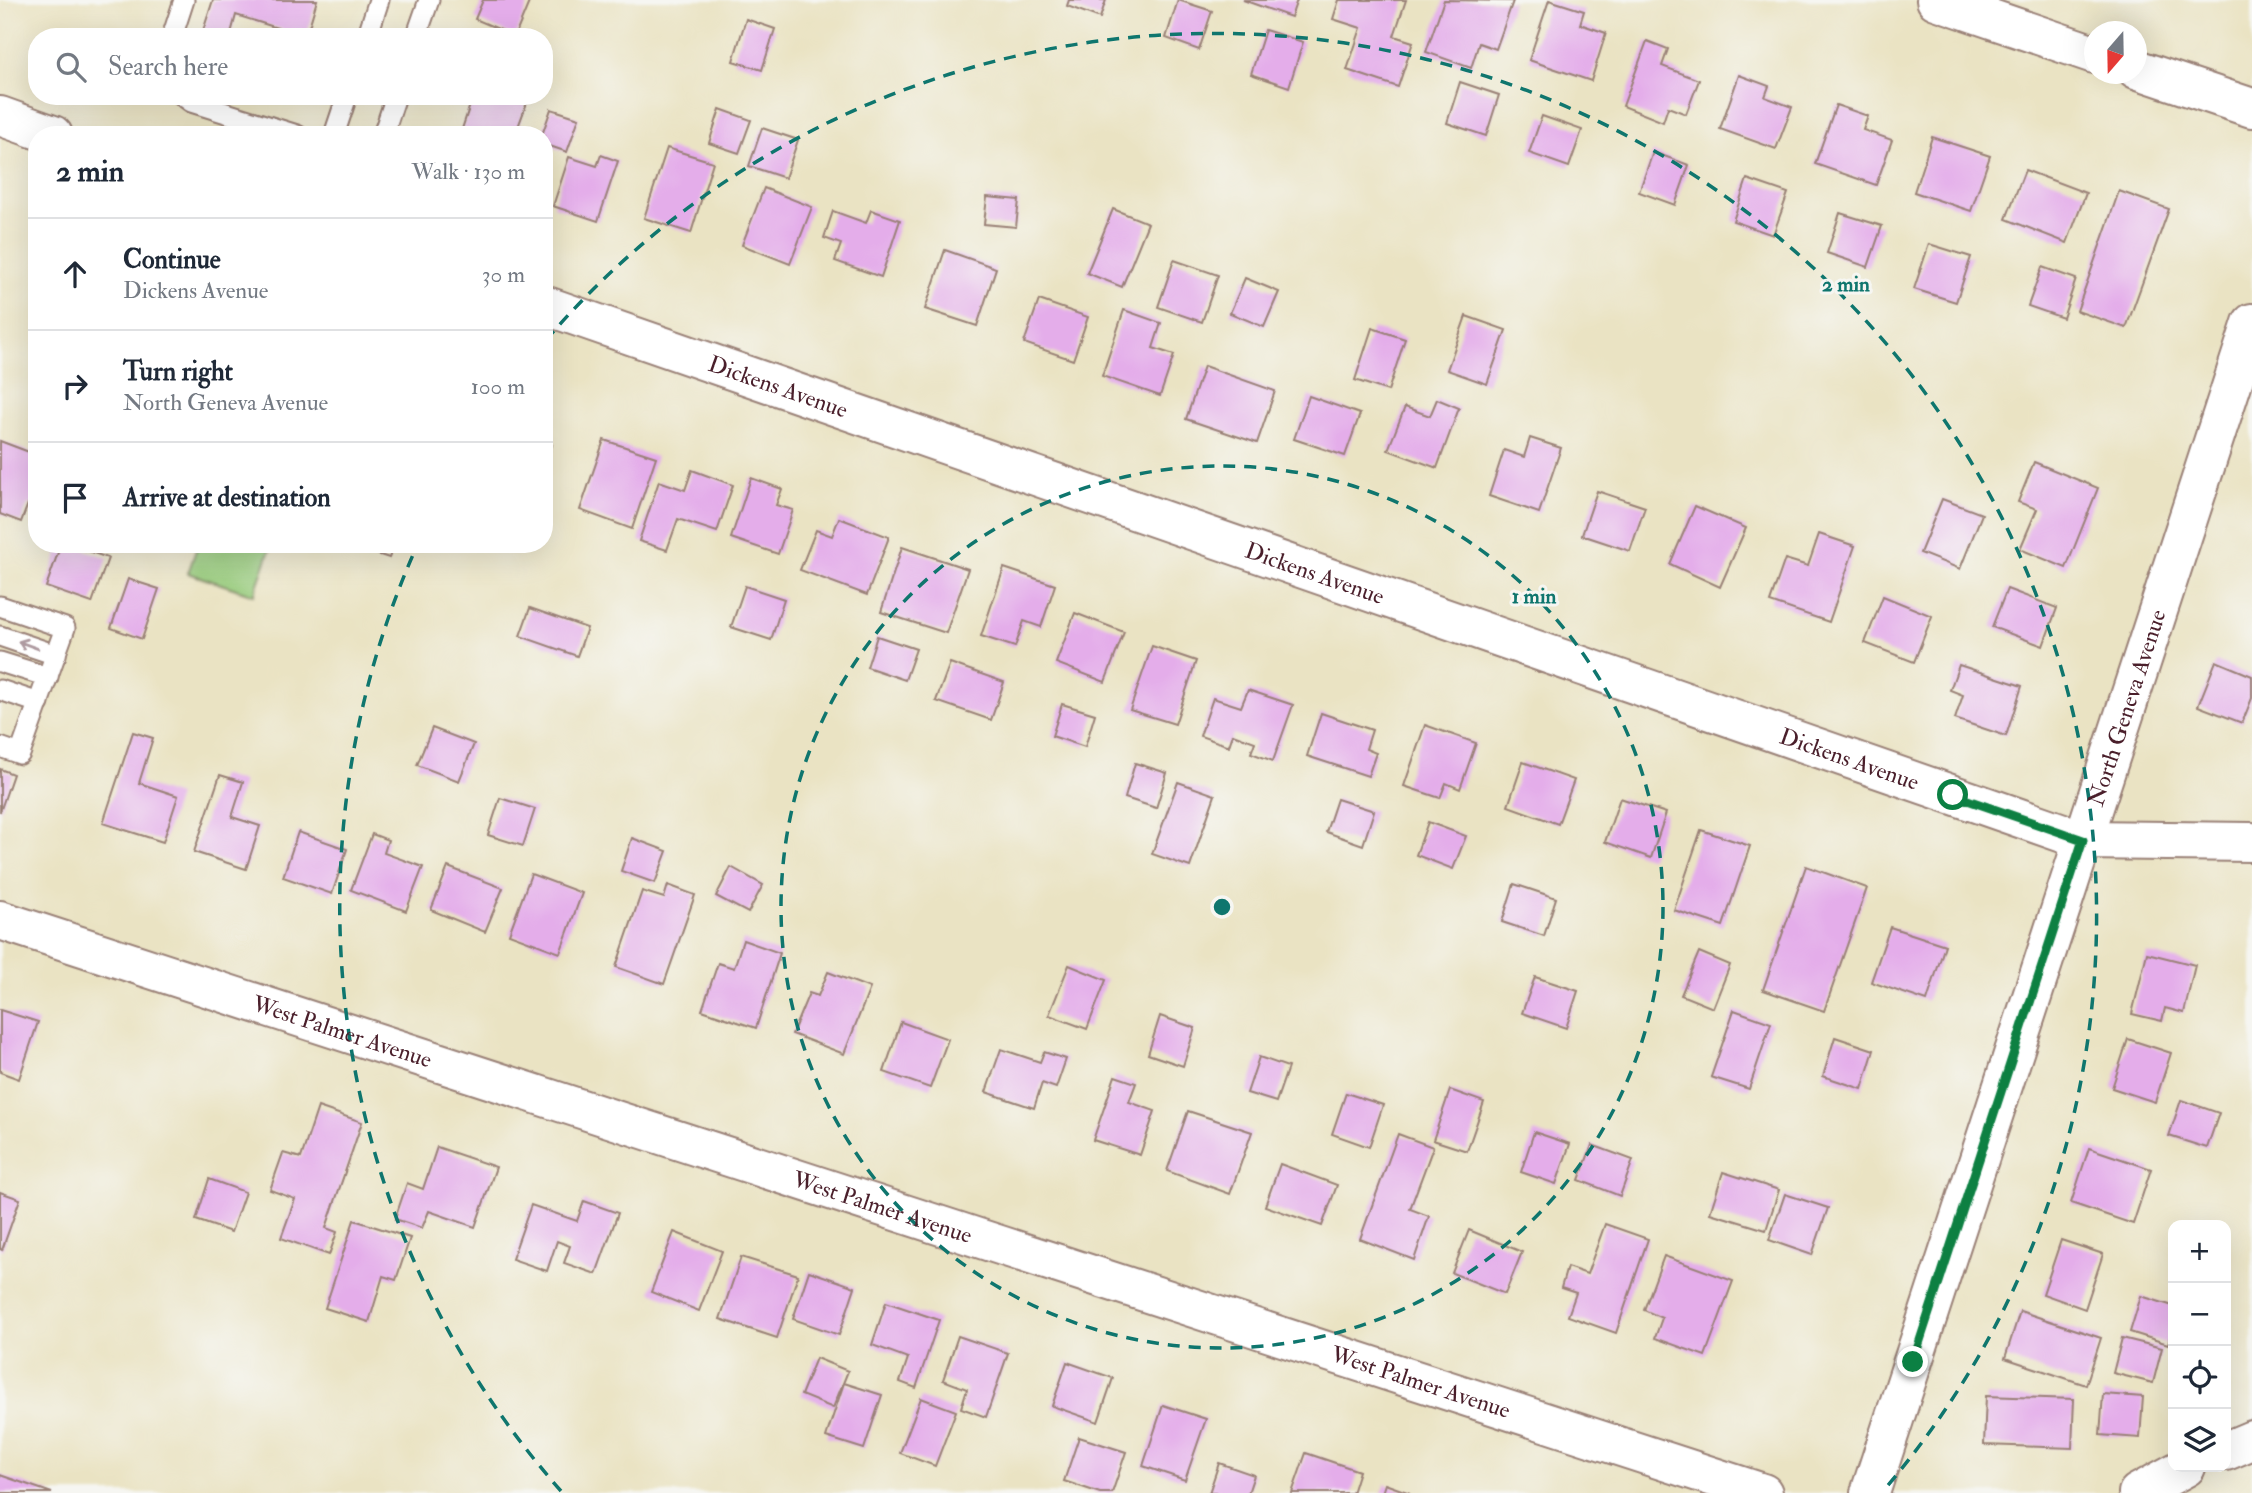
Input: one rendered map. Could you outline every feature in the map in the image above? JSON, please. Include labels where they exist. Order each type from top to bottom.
[{"type":"street","points":[[1936,0],[2084,50]]},
{"type":"street","points":[[2147,72],[2252,108]]},
{"type":"street","points":[[0,116],[28,126]]},
{"type":"street","name":"Dickens Avenue","points":[[553,308],[2083,840],[2252,842]]},
{"type":"street","name":"North Geneva Avenue","points":[[1870,1493],[2252,323]]},
{"type":"street","name":"West Palmer Avenue","points":[[0,920],[1763,1493]]},
{"type":"street","points":[[2231,1449],[2252,1440]]},
{"type":"street","points":[[2138,1493],[2177,1472]]},
{"type":"lane","points":[[175,28],[184,0]]},
{"type":"lane","points":[[370,28],[379,0]]},
{"type":"lane","points":[[419,28],[429,0]]},
{"type":"lane","points":[[201,105],[268,126]]},
{"type":"lane","points":[[337,126],[344,105]]},
{"type":"lane","points":[[386,126],[393,105]]},
{"type":"lane","points":[[0,606],[65,628],[20,754],[0,747]]},
{"type":"lane","points":[[0,636],[56,655]]},
{"type":"lane","points":[[0,662],[48,677]]},
{"type":"lane","points":[[0,690],[39,703]]},
{"type":"green space","points":[[195,553],[269,553],[254,595],[188,573]]},
{"type":"building","points":[[213,0],[317,0],[309,28],[277,28],[236,15],[232,28],[204,28]]},
{"type":"building","points":[[483,0],[530,0],[518,28],[496,28],[475,19]]},
{"type":"building","points":[[1069,0],[1106,0],[1100,18],[1067,6]]},
{"type":"building","points":[[1178,0],[1212,11],[1199,50],[1166,38]]},
{"type":"building","points":[[1243,0],[1297,0],[1291,17]]},
{"type":"building","points":[[1339,0],[1406,0],[1394,36],[1413,42],[1398,87],[1347,70],[1361,28],[1333,19]]},
{"type":"building","points":[[1444,0],[1513,1],[1496,49],[1479,43],[1471,68],[1426,52]]},
{"type":"building","points":[[1549,0],[1584,11],[1580,24],[1606,33],[1591,81],[1529,60]]},
{"type":"building","points":[[746,19],[775,29],[762,70],[733,61]]},
{"type":"building","points":[[1265,30],[1303,42],[1289,87],[1251,74]]},
{"type":"building","points":[[1647,41],[1668,49],[1662,66],[1699,80],[1686,114],[1668,107],[1663,122],[1623,106]]},
{"type":"building","points":[[1739,75],[1769,86],[1765,97],[1792,107],[1776,149],[1720,129]]},
{"type":"building","points":[[1460,82],[1499,95],[1486,136],[1447,123]]},
{"type":"building","points":[[470,105],[526,105],[518,126],[463,126]]},
{"type":"building","points":[[1836,105],[1868,116],[1863,130],[1892,140],[1876,185],[1815,164]]},
{"type":"building","points":[[551,109],[579,118],[567,152],[553,147],[553,126],[545,126]]},
{"type":"building","points":[[720,109],[751,120],[739,153],[709,143]]},
{"type":"building","points":[[1542,116],[1582,130],[1569,167],[1529,153]]},
{"type":"building","points":[[762,128],[798,140],[785,178],[749,166]]},
{"type":"building","points":[[1932,137],[1990,156],[1971,211],[1914,192]]},
{"type":"building","points":[[667,148],[713,162],[691,233],[644,218]]},
{"type":"building","points":[[1653,152],[1689,165],[1675,205],[1639,192]]},
{"type":"building","points":[[601,155],[618,161],[598,221],[553,206],[569,157],[597,166]]},
{"type":"building","points":[[2025,170],[2086,193],[2067,243],[2006,219]]},
{"type":"building","points":[[1747,179],[1788,193],[1773,235],[1733,221]]},
{"type":"building","points":[[764,188],[812,207],[790,264],[742,245]]},
{"type":"building","points":[[2119,191],[2169,209],[2126,328],[2077,311]]},
{"type":"building","points":[[987,197],[1019,200],[1016,227],[984,224]]},
{"type":"building","points":[[1113,209],[1148,223],[1122,287],[1087,273]]},
{"type":"building","points":[[871,210],[900,220],[881,277],[835,261],[841,244],[824,238],[833,211],[866,223]]},
{"type":"building","points":[[1840,213],[1882,226],[1868,267],[1827,253]]},
{"type":"building","points":[[1929,244],[1971,257],[1956,302],[1914,289]]},
{"type":"building","points":[[945,250],[996,268],[977,326],[925,309]]},
{"type":"building","points":[[1174,260],[1218,275],[1202,322],[1158,307]]},
{"type":"building","points":[[2042,267],[2076,279],[2063,318],[2028,306]]},
{"type":"building","points":[[1245,278],[1279,292],[1264,327],[1230,313]]},
{"type":"building","points":[[1039,300],[1088,317],[1073,360],[1024,343]]},
{"type":"building","points":[[1124,310],[1161,323],[1153,348],[1174,355],[1160,396],[1102,376]]},
{"type":"building","points":[[1466,316],[1506,330],[1487,384],[1447,370]]},
{"type":"building","points":[[1372,328],[1405,339],[1388,391],[1355,380]]},
{"type":"building","points":[[1204,366],[1275,391],[1257,443],[1186,419]]},
{"type":"building","points":[[1309,396],[1360,414],[1345,456],[1294,439]]},
{"type":"building","points":[[1437,399],[1459,408],[1437,468],[1388,450],[1405,407],[1430,416]]},
{"type":"building","points":[[1530,438],[1561,448],[1539,513],[1489,496],[1504,450],[1524,457]]},
{"type":"building","points":[[604,440],[656,457],[632,529],[580,510]]},
{"type":"building","points":[[0,441],[28,452],[28,504],[21,522],[0,514]]},
{"type":"building","points":[[2034,462],[2098,488],[2066,568],[2020,549],[2037,509],[2018,502]]},
{"type":"building","points":[[692,470],[733,485],[717,532],[678,519],[667,550],[639,541],[659,481],[685,490]]},
{"type":"building","points":[[751,478],[782,489],[776,505],[793,510],[778,554],[731,538]]},
{"type":"building","points":[[1597,491],[1645,507],[1630,551],[1582,535]]},
{"type":"building","points":[[1942,499],[1982,514],[1960,569],[1920,553]]},
{"type":"building","points":[[1695,506],[1746,528],[1720,587],[1670,564]]},
{"type":"building","points":[[839,518],[889,537],[867,595],[800,570],[816,530],[832,536]]},
{"type":"building","points":[[1819,534],[1855,546],[1829,622],[1770,602],[1785,559],[1808,566]]},
{"type":"building","points":[[902,547],[968,569],[946,633],[881,612]]},
{"type":"building","points":[[58,553],[94,553],[108,558],[92,603],[46,587]]},
{"type":"building","points":[[374,553],[391,553],[389,558]]},
{"type":"building","points":[[1004,568],[1055,585],[1041,627],[1024,621],[1015,647],[981,636]]},
{"type":"building","points":[[128,579],[159,589],[142,639],[111,628]]},
{"type":"building","points":[[745,586],[784,599],[771,640],[731,627]]},
{"type":"building","points":[[2007,589],[2057,608],[2043,646],[1992,627]]},
{"type":"building","points":[[1883,596],[1932,616],[1914,662],[1865,643]]},
{"type":"building","points":[[530,608],[587,628],[577,656],[520,636]]},
{"type":"building","points":[[1075,613],[1124,632],[1105,682],[1056,663]]},
{"type":"building","points":[[877,636],[916,649],[905,680],[867,667]]},
{"type":"building","points":[[1152,646],[1196,661],[1175,724],[1130,710]]},
{"type":"building","points":[[2216,661],[2252,676],[2252,698],[2242,723],[2198,706]]},
{"type":"building","points":[[950,663],[1004,682],[991,720],[936,701]]},
{"type":"building","points":[[1959,665],[2022,686],[2006,736],[1955,719],[1963,695],[1950,690]]},
{"type":"building","points":[[1248,690],[1293,705],[1273,761],[1251,753],[1255,742],[1233,734],[1229,746],[1200,736],[1213,698],[1241,707]]},
{"type":"building","points":[[1062,704],[1095,714],[1085,747],[1052,736]]},
{"type":"building","points":[[1321,713],[1372,730],[1366,749],[1376,753],[1368,776],[1307,756]]},
{"type":"building","points":[[1425,725],[1476,743],[1460,789],[1446,783],[1440,798],[1404,786]]},
{"type":"building","points":[[432,728],[474,744],[459,781],[417,765]]},
{"type":"building","points":[[133,732],[153,738],[139,783],[178,796],[163,842],[103,823]]},
{"type":"building","points":[[1523,762],[1574,780],[1558,824],[1508,806]]},
{"type":"building","points":[[1135,763],[1167,773],[1156,808],[1125,798]]},
{"type":"building","points":[[0,769],[13,774],[0,812]]},
{"type":"building","points":[[220,775],[243,782],[232,817],[260,826],[246,869],[194,852]]},
{"type":"building","points":[[1178,782],[1215,795],[1190,867],[1152,854]]},
{"type":"building","points":[[500,798],[535,809],[523,846],[488,835]]},
{"type":"building","points":[[1620,798],[1666,813],[1651,858],[1605,842]]},
{"type":"building","points":[[1337,799],[1374,811],[1363,845],[1326,832]]},
{"type":"building","points":[[1428,822],[1466,836],[1453,869],[1416,855]]},
{"type":"building","points":[[1701,830],[1750,846],[1723,926],[1674,910]]},
{"type":"building","points":[[298,832],[347,849],[332,894],[283,877]]},
{"type":"building","points":[[372,834],[388,840],[384,853],[423,867],[406,911],[351,890]]},
{"type":"building","points":[[632,838],[667,851],[655,883],[621,871]]},
{"type":"building","points":[[1806,866],[1867,888],[1824,1011],[1763,990]]},
{"type":"building","points":[[448,867],[503,888],[485,932],[431,910]]},
{"type":"building","points":[[731,867],[763,885],[748,913],[716,896]]},
{"type":"building","points":[[531,874],[582,893],[560,953],[509,934]]},
{"type":"building","points":[[1514,884],[1556,898],[1544,936],[1502,922]]},
{"type":"building","points":[[668,885],[695,895],[664,984],[616,967],[642,891],[664,898]]},
{"type":"building","points":[[1890,927],[1945,945],[1927,1001],[1871,982]]},
{"type":"building","points":[[743,940],[780,953],[756,1028],[702,1010],[718,963],[734,968]]},
{"type":"building","points":[[1699,952],[1730,965],[1713,1008],[1681,995]]},
{"type":"building","points":[[2147,953],[2195,965],[2184,1013],[2165,1008],[2162,1021],[2132,1014]]},
{"type":"building","points":[[1069,965],[1106,980],[1087,1029],[1049,1015]]},
{"type":"building","points":[[828,972],[870,988],[844,1054],[792,1034],[809,993],[818,996]]},
{"type":"building","points":[[1535,977],[1578,991],[1566,1028],[1522,1013]]},
{"type":"building","points":[[0,1010],[38,1022],[19,1079],[0,1072]]},
{"type":"building","points":[[1734,1010],[1771,1023],[1749,1089],[1711,1077]]},
{"type":"building","points":[[1160,1016],[1195,1028],[1183,1066],[1148,1054]]},
{"type":"building","points":[[901,1022],[948,1039],[930,1088],[884,1072]]},
{"type":"building","points":[[1835,1037],[1874,1050],[1862,1089],[1823,1076]]},
{"type":"building","points":[[2128,1039],[2171,1053],[2155,1102],[2112,1088]]},
{"type":"building","points":[[1001,1049],[1040,1062],[1044,1052],[1066,1059],[1056,1088],[1042,1083],[1034,1108],[986,1092]]},
{"type":"building","points":[[1259,1057],[1288,1067],[1276,1102],[1247,1093]]},
{"type":"building","points":[[1115,1076],[1136,1083],[1129,1102],[1155,1111],[1140,1155],[1093,1140]]},
{"type":"building","points":[[1450,1090],[1484,1102],[1467,1151],[1433,1140]]},
{"type":"building","points":[[1346,1093],[1383,1105],[1369,1147],[1332,1134]]},
{"type":"building","points":[[2181,1100],[2219,1113],[2207,1148],[2169,1136]]},
{"type":"building","points":[[318,1107],[362,1122],[326,1228],[337,1232],[329,1255],[281,1238],[295,1199],[270,1190],[283,1153],[301,1158]]},
{"type":"building","points":[[1188,1111],[1252,1132],[1230,1194],[1167,1171]]},
{"type":"building","points":[[1534,1132],[1570,1144],[1556,1184],[1521,1172]]},
{"type":"building","points":[[1398,1134],[1433,1147],[1410,1209],[1429,1216],[1414,1260],[1360,1239]]},
{"type":"building","points":[[1592,1145],[1633,1160],[1620,1196],[1579,1180]]},
{"type":"building","points":[[437,1147],[496,1167],[475,1227],[429,1211],[422,1228],[395,1219],[407,1183],[423,1189]]},
{"type":"building","points":[[2089,1148],[2151,1169],[2133,1224],[2071,1203]]},
{"type":"building","points":[[1280,1164],[1337,1185],[1322,1226],[1265,1206]]},
{"type":"building","points":[[1723,1172],[1779,1190],[1766,1230],[1710,1213]]},
{"type":"building","points":[[209,1179],[245,1192],[231,1232],[196,1220]]},
{"type":"building","points":[[0,1192],[20,1199],[2,1250],[0,1249]]},
{"type":"building","points":[[1785,1194],[1828,1208],[1812,1255],[1769,1240]]},
{"type":"building","points":[[584,1201],[618,1213],[596,1274],[564,1263],[570,1246],[557,1241],[547,1271],[512,1259],[531,1205],[577,1221]]},
{"type":"building","points":[[354,1220],[410,1238],[396,1280],[383,1276],[369,1322],[325,1308]]},
{"type":"building","points":[[1605,1224],[1648,1239],[1616,1333],[1568,1316],[1576,1293],[1561,1288],[1567,1267],[1587,1274]]},
{"type":"building","points":[[1469,1230],[1522,1252],[1505,1294],[1452,1273]]},
{"type":"building","points":[[674,1232],[722,1251],[699,1311],[651,1292]]},
{"type":"building","points":[[2061,1240],[2103,1254],[2085,1309],[2043,1294]]},
{"type":"building","points":[[1664,1256],[1733,1281],[1705,1356],[1655,1338],[1662,1318],[1644,1310]]},
{"type":"building","points":[[741,1257],[798,1275],[777,1338],[720,1319]]},
{"type":"building","points":[[809,1271],[855,1287],[839,1335],[793,1319]]},
{"type":"building","points":[[2141,1296],[2168,1304],[2168,1344],[2130,1332]]},
{"type":"building","points":[[886,1302],[939,1320],[916,1388],[900,1382],[908,1358],[872,1345]]},
{"type":"building","points":[[2020,1311],[2101,1338],[2086,1385],[2005,1358]]},
{"type":"building","points":[[958,1336],[1008,1353],[986,1417],[961,1408],[967,1389],[943,1380]]},
{"type":"building","points":[[2122,1338],[2162,1348],[2153,1383],[2113,1373]]},
{"type":"building","points":[[816,1358],[848,1371],[833,1408],[801,1395]]},
{"type":"building","points":[[1067,1362],[1113,1378],[1098,1422],[1052,1406]]},
{"type":"building","points":[[844,1383],[882,1395],[864,1449],[826,1437]]},
{"type":"building","points":[[2103,1394],[2143,1397],[2140,1438],[2100,1435]]},
{"type":"building","points":[[1986,1396],[2074,1399],[2072,1448],[1984,1445]]},
{"type":"building","points":[[921,1398],[956,1411],[935,1466],[900,1453]]},
{"type":"building","points":[[1163,1405],[1206,1419],[1185,1480],[1143,1466]]},
{"type":"building","points":[[1079,1437],[1126,1452],[1112,1493],[1100,1493],[1064,1481]]},
{"type":"building","points":[[1306,1453],[1359,1471],[1352,1493],[1292,1493]]},
{"type":"building","points":[[1219,1463],[1254,1475],[1248,1493],[1209,1493]]},
{"type":"building","points":[[0,1475],[52,1493],[0,1493]]},
{"type":"building","points":[[1385,1484],[1410,1493],[1382,1493]]},
{"type":"route","points":[[1913,1362],[2083,840],[1953,795]]}]
